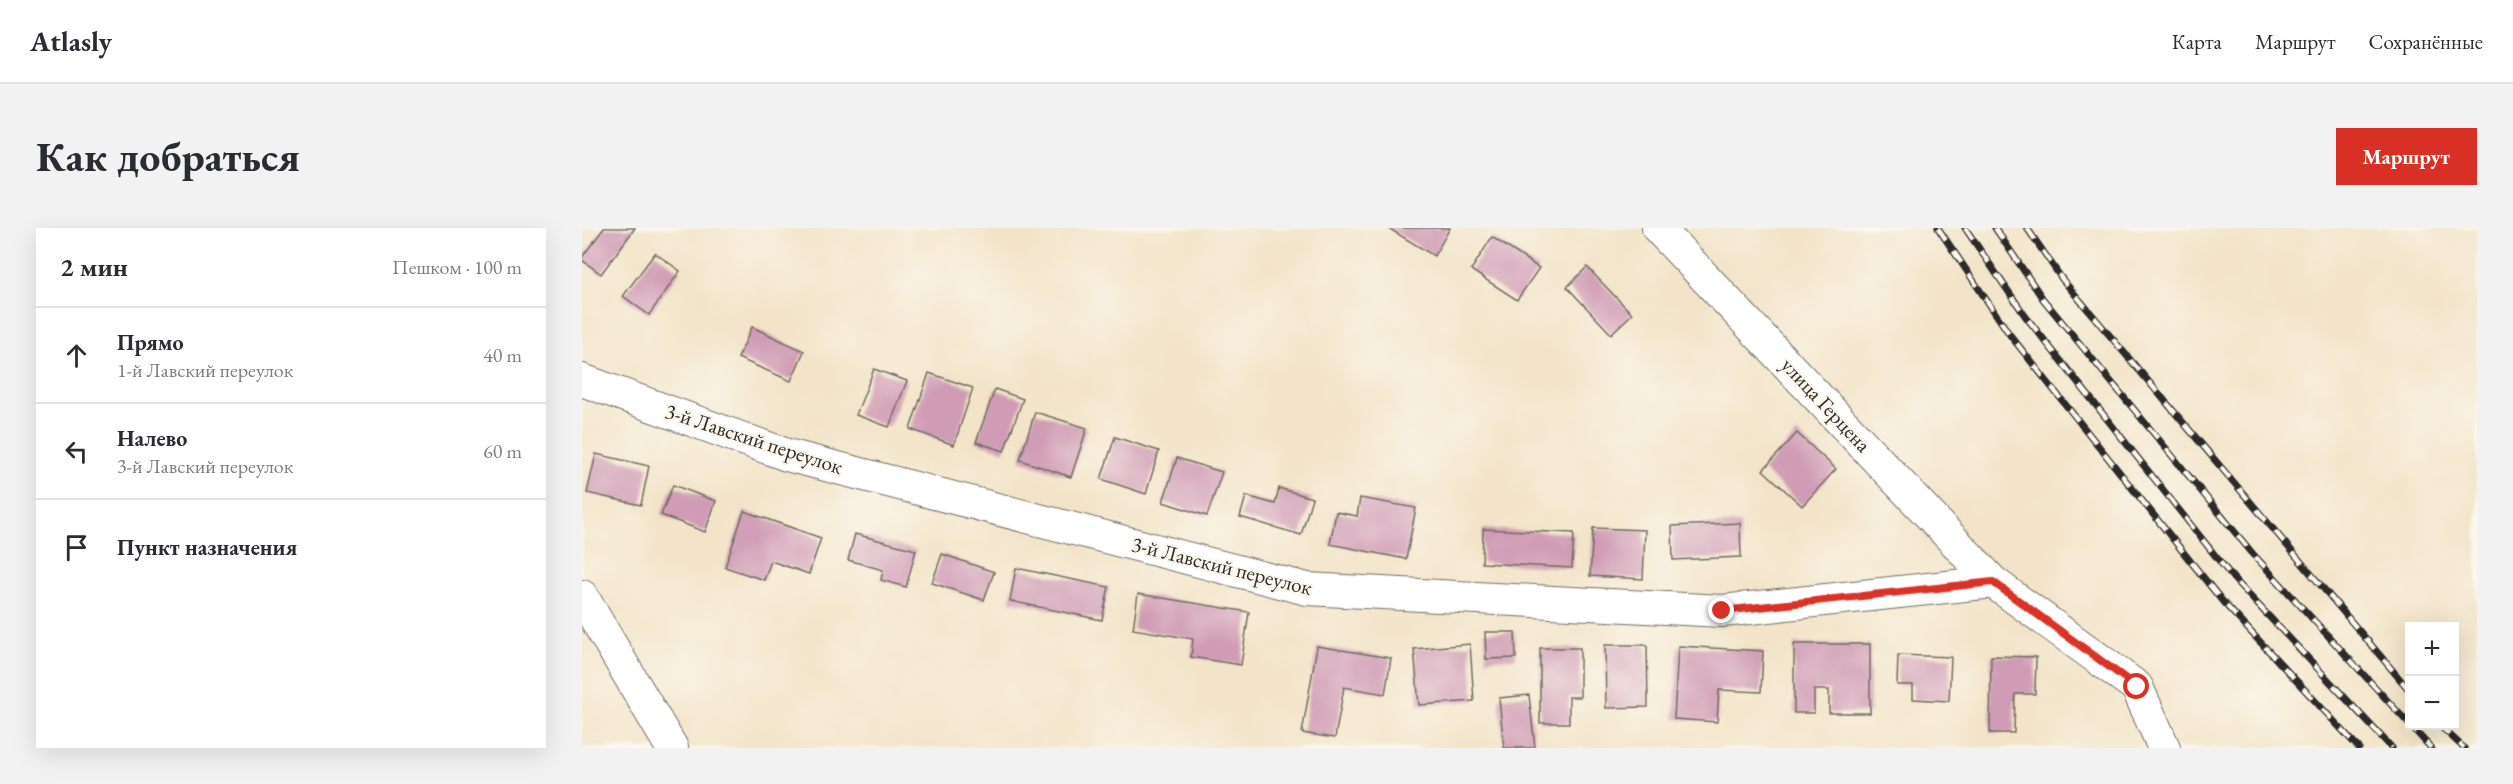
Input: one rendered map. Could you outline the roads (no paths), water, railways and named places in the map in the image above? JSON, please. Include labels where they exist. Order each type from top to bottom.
[{"type":"street","name":"улица Герцена","points":[[1658,228],[1993,582],[2137,687],[2164,748]]},
{"type":"street","name":"3-й Лавский переулок","points":[[582,380],[787,455],[1307,589],[1722,611],[1993,582]]},
{"type":"street","points":[[582,596],[672,748]]},
{"type":"railway","points":[[1938,228],[2010,335],[2223,602],[2359,748]]},
{"type":"railway","points":[[1965,228],[2026,317],[2233,578],[2392,748]]},
{"type":"railway","points":[[1995,228],[2043,299],[2253,554],[2431,748]]},
{"type":"railway","points":[[2027,228],[2062,279],[2405,685]]},
{"type":"railway","points":[[2444,730],[2464,748]]}]
